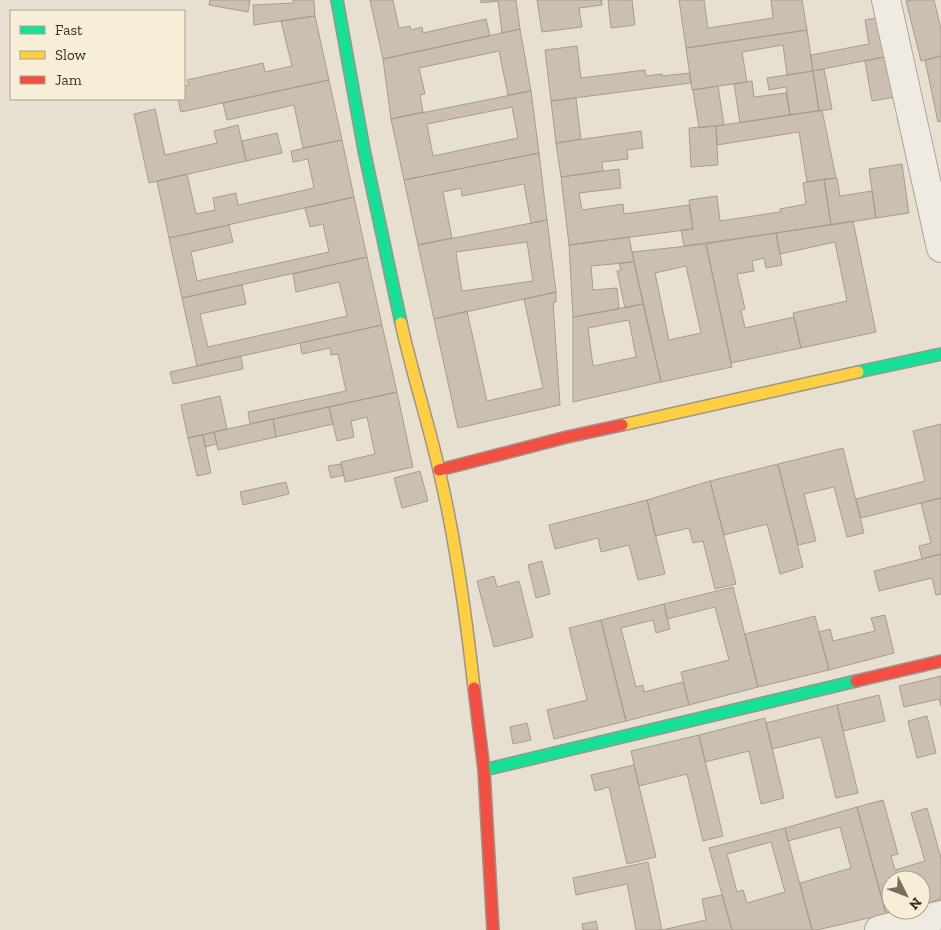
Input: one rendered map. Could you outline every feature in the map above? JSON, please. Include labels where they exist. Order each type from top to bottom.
[{"type":"street","points":[[337,0],[364,150],[406,346],[439,470],[456,554],[484,770],[493,930]]},
{"type":"street","points":[[886,0],[941,248]]},
{"type":"street","points":[[439,470],[567,437],[941,354]]},
{"type":"street","points":[[484,770],[941,661]]},
{"type":"street","points":[[879,930],[941,916]]},
{"type":"building","points":[[210,0],[250,0],[248,12],[209,5]]},
{"type":"building","points":[[293,0],[314,0],[315,16],[254,25],[253,5],[293,3]]},
{"type":"building","points":[[370,0],[393,0],[399,28],[410,26],[411,30],[422,27],[423,33],[486,19],[490,36],[383,59]]},
{"type":"building","points":[[481,0],[516,0],[520,29],[502,33],[498,1],[481,3]]},
{"type":"building","points":[[537,0],[601,0],[602,5],[579,8],[582,27],[542,32]]},
{"type":"building","points":[[608,0],[632,0],[635,25],[611,28]]},
{"type":"building","points":[[679,0],[704,0],[708,28],[773,18],[771,0],[802,0],[807,30],[686,48]]},
{"type":"building","points":[[934,0],[941,29],[941,56],[921,61],[906,1]]},
{"type":"building","points":[[315,16],[329,80],[181,112],[178,100],[185,100],[185,86],[189,85],[187,80],[263,63],[265,72],[292,66],[281,21]]},
{"type":"building","points":[[881,17],[889,56],[813,71],[811,55],[869,44],[865,20]]},
{"type":"building","points":[[520,29],[531,91],[508,95],[499,51],[419,68],[425,94],[420,95],[423,112],[391,119],[383,59]]},
{"type":"building","points":[[807,30],[813,71],[787,75],[783,45],[742,52],[747,82],[692,90],[686,48]]},
{"type":"building","points":[[577,46],[581,78],[645,70],[646,76],[690,73],[691,83],[551,101],[545,50]]},
{"type":"building","points":[[889,56],[896,97],[872,101],[865,61]]},
{"type":"building","points":[[941,56],[941,121],[938,122],[925,60]]},
{"type":"building","points":[[824,69],[832,109],[819,111],[813,71]]},
{"type":"building","points":[[813,71],[819,111],[790,115],[786,87],[769,90],[767,78]]},
{"type":"building","points":[[329,80],[342,140],[303,148],[294,105],[227,120],[223,103]]},
{"type":"building","points":[[752,81],[754,97],[786,93],[790,115],[740,123],[734,84]]},
{"type":"building","points":[[718,86],[724,125],[699,128],[693,90]]},
{"type":"building","points":[[531,91],[539,153],[404,180],[391,119]],"holes":[[[512,107],[518,138],[433,156],[427,124]]]},
{"type":"building","points":[[576,98],[581,139],[556,143],[551,101]]},
{"type":"building","points":[[155,109],[165,155],[217,143],[214,131],[238,125],[246,161],[149,183],[134,114]]},
{"type":"building","points":[[822,110],[836,178],[807,182],[799,132],[717,145],[716,126]]},
{"type":"building","points":[[716,126],[718,165],[691,167],[689,128]]},
{"type":"building","points":[[641,131],[643,148],[627,150],[628,159],[602,162],[603,171],[561,177],[556,143]]},
{"type":"building","points":[[277,133],[282,153],[246,161],[242,141]]},
{"type":"building","points":[[342,140],[354,197],[169,238],[157,181],[187,174],[196,214],[215,210],[213,198],[236,193],[238,205],[314,188],[308,159],[293,162],[291,151]]},
{"type":"building","points":[[539,153],[547,220],[531,223],[524,184],[462,196],[461,188],[443,192],[452,238],[418,245],[404,180]]},
{"type":"building","points":[[902,164],[909,213],[876,218],[869,169]]},
{"type":"building","points":[[619,169],[621,188],[579,193],[582,210],[623,204],[624,214],[689,205],[693,229],[569,245],[561,177]]},
{"type":"building","points":[[837,178],[840,196],[872,191],[876,218],[831,225],[824,179]]},
{"type":"building","points":[[824,179],[831,225],[684,246],[681,230],[693,229],[689,200],[717,196],[720,221],[780,212],[780,209],[806,204],[803,183]]},
{"type":"building","points":[[354,197],[367,257],[182,298],[169,238],[229,225],[233,242],[191,252],[197,281],[329,252],[323,224],[310,227],[305,208]]},
{"type":"building","points":[[547,220],[556,292],[434,319],[418,245]],"holes":[[[527,242],[533,281],[462,291],[456,252]]]},
{"type":"building","points":[[853,221],[876,332],[801,348],[793,313],[847,301],[835,242],[780,254],[776,233]]},
{"type":"building","points":[[776,233],[782,265],[766,268],[764,258],[752,261],[754,271],[737,274],[745,309],[741,310],[745,328],[794,317],[801,348],[731,363],[706,244]]},
{"type":"building","points":[[629,237],[634,262],[591,266],[593,290],[617,288],[619,309],[573,317],[569,245]]},
{"type":"building","points":[[706,244],[732,367],[661,382],[632,252]],"holes":[[[686,266],[701,333],[669,340],[655,273]]]},
{"type":"building","points":[[367,257],[382,325],[197,366],[182,298],[242,285],[246,304],[200,314],[208,347],[347,316],[339,282],[296,292],[293,274]]},
{"type":"building","points":[[634,262],[643,304],[625,308],[617,271],[621,270],[619,263]]},
{"type":"building","points":[[556,292],[556,302],[553,303],[560,405],[458,428],[434,319],[467,311],[487,401],[543,388],[524,299]]},
{"type":"building","points":[[643,304],[661,382],[573,402],[573,317]],"holes":[[[629,320],[636,357],[593,366],[588,328]]]},
{"type":"building","points":[[382,325],[397,392],[250,424],[248,412],[346,391],[338,354],[331,355],[330,348],[302,354],[300,343]]},
{"type":"building","points":[[241,356],[243,369],[173,384],[170,372]]},
{"type":"building","points":[[397,392],[413,467],[345,482],[341,462],[375,454],[367,417],[351,421],[354,437],[337,441],[329,407]]},
{"type":"building","points":[[220,396],[227,429],[188,438],[181,405]]},
{"type":"building","points":[[329,407],[333,424],[276,437],[273,419]]},
{"type":"building","points":[[273,419],[276,437],[218,450],[214,432]]},
{"type":"building","points":[[941,424],[941,498],[861,518],[856,499],[925,481],[913,431]]},
{"type":"building","points":[[214,432],[217,444],[205,447],[203,435]]},
{"type":"building","points":[[203,435],[211,473],[197,476],[188,438]]},
{"type":"building","points":[[843,448],[864,533],[847,537],[834,487],[804,494],[816,541],[798,545],[778,464]]},
{"type":"building","points":[[341,464],[344,475],[331,478],[328,466]]},
{"type":"building","points":[[778,464],[803,567],[780,574],[767,524],[724,535],[710,481]]},
{"type":"building","points":[[420,471],[428,501],[402,508],[394,478]]},
{"type":"building","points":[[710,481],[736,584],[715,589],[703,541],[693,543],[689,528],[655,536],[647,500]]},
{"type":"building","points":[[286,482],[289,494],[243,505],[240,492]]},
{"type":"building","points":[[941,498],[941,554],[922,559],[919,546],[931,543],[921,503]]},
{"type":"building","points":[[647,500],[665,574],[638,580],[629,545],[601,552],[598,538],[555,549],[549,525]]},
{"type":"building","points":[[941,554],[941,594],[936,595],[932,578],[879,591],[874,571]]},
{"type":"building","points":[[542,561],[550,594],[536,598],[528,565]]},
{"type":"building","points":[[494,576],[497,587],[519,581],[533,637],[494,647],[477,581]]},
{"type":"building","points":[[733,587],[758,687],[689,705],[681,672],[729,660],[715,607],[667,619],[664,604]]},
{"type":"building","points":[[664,604],[670,629],[656,633],[653,620],[621,628],[636,687],[643,685],[644,692],[683,682],[689,705],[626,721],[601,620]]},
{"type":"building","points":[[885,615],[894,653],[829,670],[819,632],[830,629],[833,641],[875,631],[871,618]]},
{"type":"building","points":[[815,616],[829,670],[758,687],[745,634]]},
{"type":"building","points":[[601,620],[626,721],[554,739],[547,710],[587,700],[569,628]]},
{"type":"building","points":[[941,676],[941,706],[939,699],[904,707],[899,686]]},
{"type":"building","points":[[879,695],[885,721],[843,731],[837,705]]},
{"type":"building","points":[[837,705],[858,793],[836,798],[821,737],[772,749],[766,723]]},
{"type":"building","points":[[927,716],[936,753],[917,758],[908,721]]},
{"type":"building","points":[[765,718],[784,798],[761,804],[749,751],[705,762],[699,735]]},
{"type":"building","points":[[527,723],[531,740],[513,744],[510,727]]},
{"type":"building","points":[[699,735],[723,836],[703,841],[687,774],[639,786],[631,751]]},
{"type":"building","points":[[634,765],[656,857],[627,864],[609,787],[595,791],[591,775]]},
{"type":"building","points":[[883,800],[898,854],[891,856],[895,870],[881,870],[881,896],[857,807]]},
{"type":"building","points":[[857,807],[881,896],[881,915],[812,930],[800,883],[851,868],[840,827],[788,841],[785,828]]},
{"type":"building","points":[[927,808],[941,858],[941,899],[931,902],[931,870],[895,870],[925,861],[911,813]]},
{"type":"building","points":[[785,828],[812,930],[732,930],[709,848]],"holes":[[[771,842],[785,892],[747,903],[743,890],[737,892],[727,854]]]},
{"type":"building","points":[[648,862],[662,930],[636,930],[627,884],[576,895],[573,878]]},
{"type":"building","points":[[722,895],[732,930],[662,930],[706,920],[702,899]]},
{"type":"building","points":[[596,921],[598,930],[583,930],[582,924]]},
{"type":"traffic: fast","points":[[337,0],[364,150],[401,323]]},
{"type":"traffic: fast","points":[[858,372],[941,354]]},
{"type":"traffic: fast","points":[[484,770],[856,681]]},
{"type":"traffic: slow","points":[[401,323],[435,452],[451,524],[474,688]]},
{"type":"traffic: slow","points":[[622,425],[858,372]]},
{"type":"traffic: jam","points":[[439,470],[622,425]]},
{"type":"traffic: jam","points":[[856,681],[941,661]]},
{"type":"traffic: jam","points":[[474,688],[484,770],[493,930]]}]
